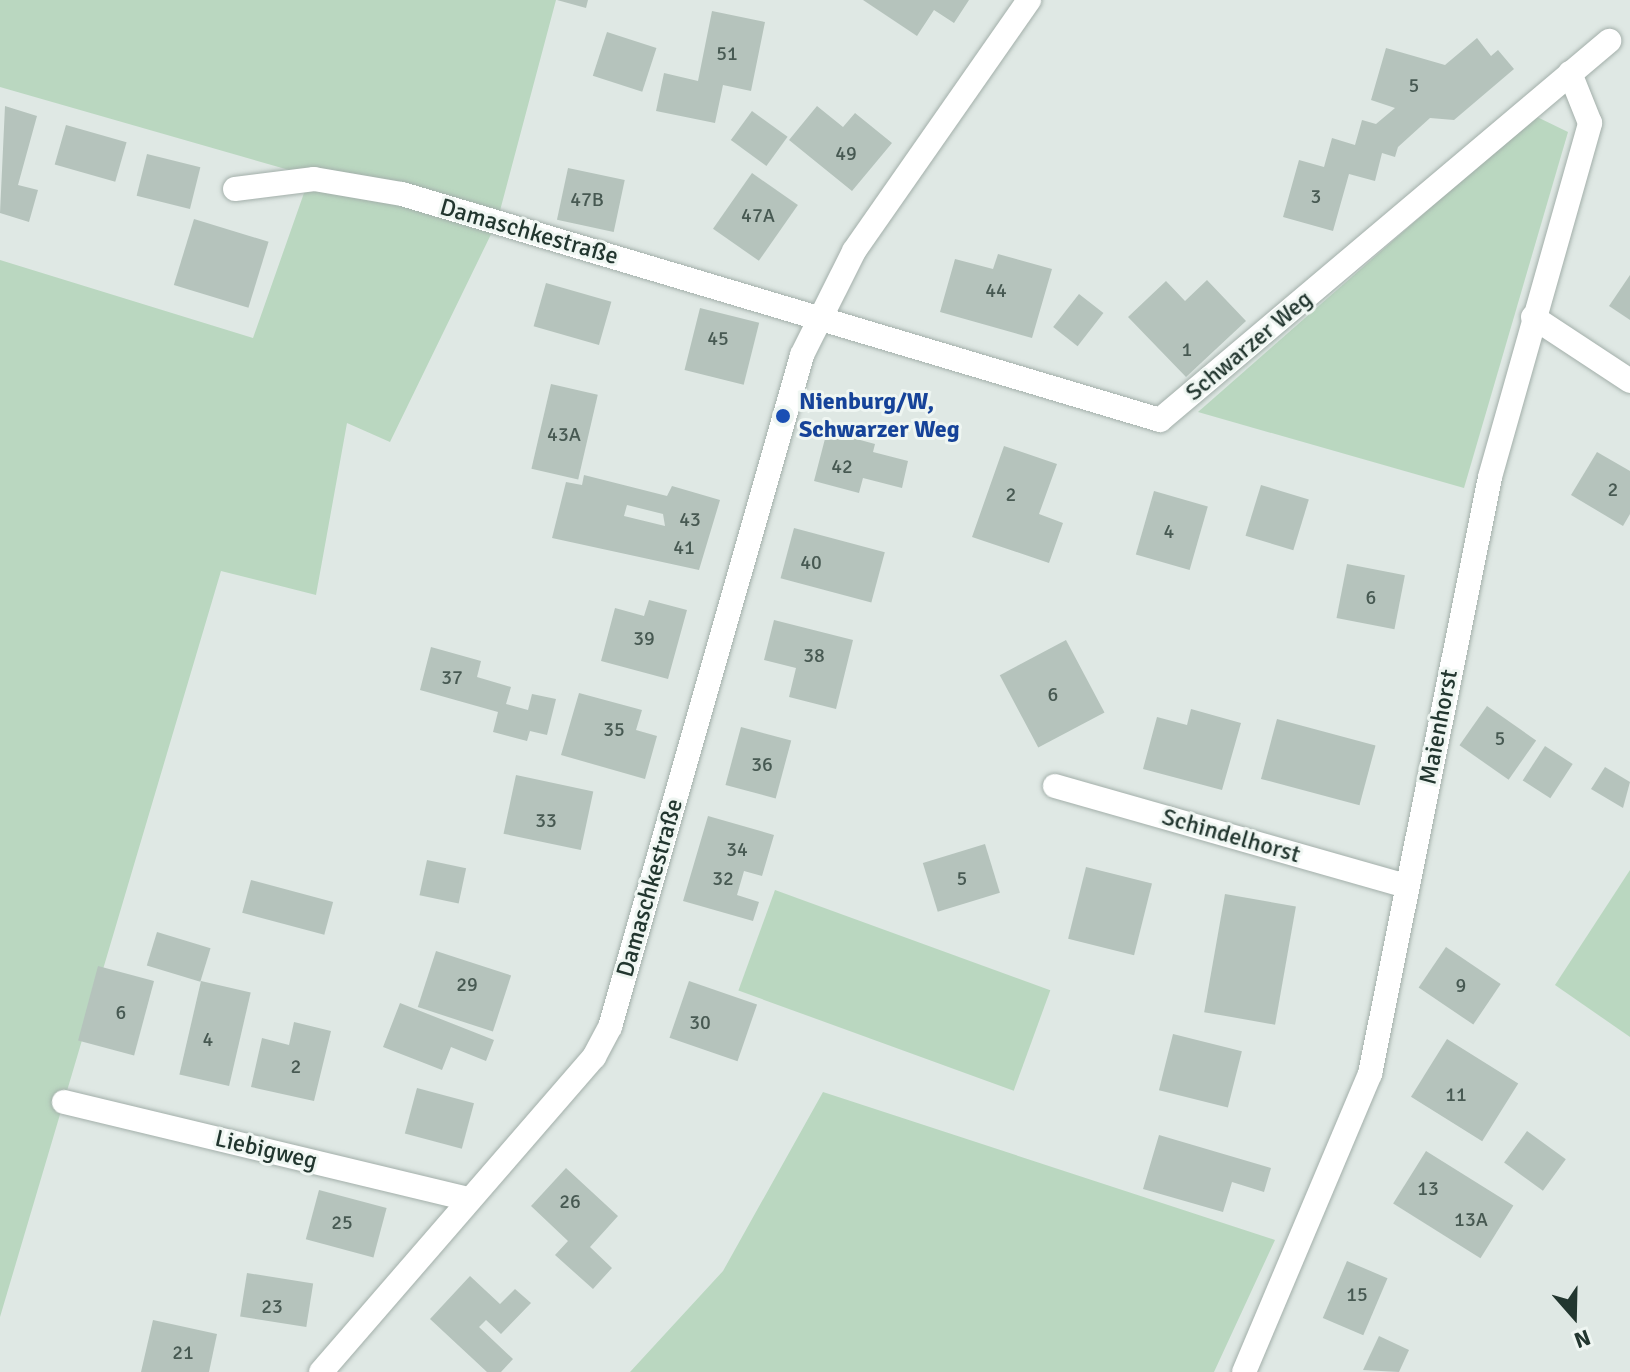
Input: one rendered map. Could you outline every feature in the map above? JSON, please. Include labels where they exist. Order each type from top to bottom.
[{"type":"street","name":"Damaschkestraße","points":[[321,1372],[594,1057],[610,1027],[783,416],[819,317],[854,251],[1029,0]]},
{"type":"street","name":"Schwarzer Weg","points":[[819,317],[1160,420],[1609,41]]},
{"type":"street","name":"Maienhorst","points":[[1244,1372],[1370,1074],[1490,477],[1590,123],[1570,73]]},
{"type":"street","name":"Damaschkestraße","points":[[235,189],[314,179],[402,194],[819,317]]},
{"type":"street","points":[[1533,317],[1630,381]]},
{"type":"street","name":"Schindelhorst","points":[[1055,786],[1407,886]]},
{"type":"street","name":"Liebigweg","points":[[64,1102],[468,1199]]},
{"type":"green space","points":[[0,0],[556,0],[497,222],[390,442],[347,423],[316,595],[221,571],[0,1317],[0,260],[253,338],[310,176],[0,87]]},
{"type":"green space","points":[[1535,116],[1568,132],[1464,488],[1198,412]]},
{"type":"green space","points":[[1630,870],[1630,1037],[1555,985]]},
{"type":"green space","points":[[775,890],[1050,990],[1014,1091],[738,991]]},
{"type":"green space","points":[[823,1092],[1275,1240],[1214,1372],[630,1372],[723,1271]]},
{"type":"building","points":[[557,0],[588,0],[586,8]]},
{"type":"building","points":[[863,0],[969,0],[954,23],[934,10],[917,36]]},
{"type":"building","points":[[712,11],[765,22],[751,91],[723,85],[715,123],[656,111],[664,73],[698,81]]},
{"type":"building","points":[[607,32],[656,48],[642,92],[593,76]]},
{"type":"building","points":[[1477,38],[1491,56],[1498,50],[1514,69],[1454,120],[1430,118],[1398,147],[1395,157],[1382,153],[1375,181],[1349,174],[1333,231],[1283,217],[1299,160],[1324,167],[1332,138],[1355,145],[1362,120],[1376,124],[1395,108],[1371,100],[1386,48],[1445,65]]},
{"type":"building","points":[[5,106],[37,116],[18,185],[38,190],[29,222],[0,213]]},
{"type":"building","points":[[817,106],[843,127],[855,113],[892,143],[852,191],[789,140]]},
{"type":"building","points":[[752,111],[788,137],[766,166],[731,140]]},
{"type":"building","points":[[66,125],[127,142],[115,182],[55,164]]},
{"type":"building","points":[[147,154],[200,167],[190,209],[137,196]]},
{"type":"building","points":[[568,168],[625,180],[614,232],[557,220]]},
{"type":"building","points":[[752,173],[798,205],[759,261],[713,229]]},
{"type":"building","points":[[194,219],[269,242],[248,308],[174,285]]},
{"type":"building","points":[[998,254],[1052,269],[1032,338],[940,312],[955,259],[993,269]]},
{"type":"building","points":[[1630,275],[1630,320],[1609,306]]},
{"type":"building","points":[[1207,280],[1246,321],[1186,377],[1128,317],[1166,281],[1185,301]]},
{"type":"building","points":[[546,283],[611,302],[599,345],[534,326]]},
{"type":"building","points":[[1079,294],[1103,313],[1078,346],[1053,327]]},
{"type":"building","points":[[700,308],[759,323],[744,385],[685,370]]},
{"type":"building","points":[[551,384],[598,395],[578,480],[531,469]]},
{"type":"building","points":[[827,431],[875,444],[873,452],[908,461],[902,488],[863,478],[859,493],[814,481]]},
{"type":"building","points":[[1004,446],[1057,464],[1039,514],[1063,523],[1049,563],[972,537]]},
{"type":"building","points":[[1597,452],[1630,471],[1630,514],[1623,526],[1571,495]]},
{"type":"building","points":[[584,475],[667,496],[672,486],[720,500],[699,570],[552,538],[566,482],[582,485]],"holes":[[[627,505],[663,514],[665,526],[624,516]]]},
{"type":"building","points":[[1261,485],[1309,500],[1293,550],[1246,536]]},
{"type":"building","points":[[1154,491],[1208,506],[1190,570],[1136,554]]},
{"type":"building","points":[[794,528],[885,552],[871,603],[781,578]]},
{"type":"building","points":[[1347,564],[1405,575],[1394,629],[1337,618]]},
{"type":"building","points":[[649,600],[687,610],[668,679],[601,661],[615,608],[644,616]]},
{"type":"building","points":[[774,620],[853,640],[836,709],[789,697],[796,668],[764,660]]},
{"type":"building","points":[[1066,640],[1104,712],[1038,748],[1000,675]]},
{"type":"building","points":[[431,647],[481,661],[477,677],[511,687],[506,704],[528,710],[532,694],[556,699],[547,735],[530,731],[527,741],[493,732],[498,712],[420,690]]},
{"type":"building","points":[[579,693],[642,710],[636,730],[657,736],[645,779],[561,755]]},
{"type":"building","points":[[1487,706],[1536,740],[1509,780],[1459,745]]},
{"type":"building","points":[[1191,709],[1241,723],[1222,790],[1143,769],[1157,717],[1187,725]]},
{"type":"building","points":[[1277,719],[1376,745],[1359,805],[1261,779]]},
{"type":"building","points":[[741,727],[791,740],[776,798],[725,785]]},
{"type":"building","points":[[1545,746],[1573,764],[1550,798],[1523,780]]},
{"type":"building","points":[[1605,767],[1630,782],[1623,808],[1591,789]]},
{"type":"building","points":[[516,775],[593,791],[581,850],[504,834]]},
{"type":"building","points":[[708,816],[774,835],[762,876],[744,871],[737,895],[759,902],[753,921],[683,901]]},
{"type":"building","points":[[985,844],[1000,893],[938,912],[923,863]]},
{"type":"building","points":[[427,860],[466,868],[459,904],[420,895]]},
{"type":"building","points":[[1086,867],[1152,883],[1134,955],[1068,939]]},
{"type":"building","points":[[251,880],[333,902],[324,935],[242,913]]},
{"type":"building","points":[[1225,894],[1296,907],[1275,1025],[1204,1012]]},
{"type":"building","points":[[157,932],[211,948],[200,982],[147,965]]},
{"type":"building","points":[[1446,947],[1501,984],[1473,1025],[1419,988]]},
{"type":"building","points":[[436,951],[511,975],[493,1032],[418,1007]]},
{"type":"building","points":[[98,966],[154,981],[134,1055],[78,1040]]},
{"type":"building","points":[[201,981],[251,992],[229,1086],[179,1075]]},
{"type":"building","points":[[689,981],[757,1004],[738,1061],[669,1038]]},
{"type":"building","points":[[400,1003],[494,1040],[486,1061],[451,1047],[442,1070],[383,1047]]},
{"type":"building","points":[[294,1022],[331,1031],[314,1101],[251,1087],[262,1038],[289,1045]]},
{"type":"building","points":[[1173,1034],[1242,1051],[1228,1107],[1159,1090]]},
{"type":"building","points":[[1447,1039],[1518,1084],[1482,1141],[1411,1097]]},
{"type":"building","points":[[417,1088],[474,1103],[462,1149],[405,1133]]},
{"type":"building","points":[[1527,1131],[1566,1159],[1543,1191],[1504,1163]]},
{"type":"building","points":[[1159,1135],[1271,1168],[1264,1192],[1232,1182],[1223,1212],[1143,1189]]},
{"type":"building","points":[[1426,1151],[1513,1206],[1480,1258],[1393,1204]]},
{"type":"building","points":[[566,1168],[618,1216],[590,1247],[612,1268],[593,1289],[555,1255],[568,1241],[531,1206]]},
{"type":"building","points":[[319,1190],[387,1208],[373,1257],[306,1239]]},
{"type":"building","points":[[1347,1261],[1388,1278],[1363,1335],[1323,1318]]},
{"type":"building","points":[[247,1273],[313,1283],[306,1327],[240,1316]]},
{"type":"building","points":[[470,1276],[500,1304],[515,1289],[531,1303],[501,1334],[486,1320],[479,1327],[513,1359],[501,1372],[487,1372],[430,1319]]},
{"type":"building","points":[[153,1320],[217,1334],[209,1372],[141,1372]]},
{"type":"building","points":[[1379,1336],[1409,1350],[1399,1372],[1363,1370]]},
{"type":"place","name":"Nienburg/W, Schwarzer Weg","points":[[783,416]]}]
